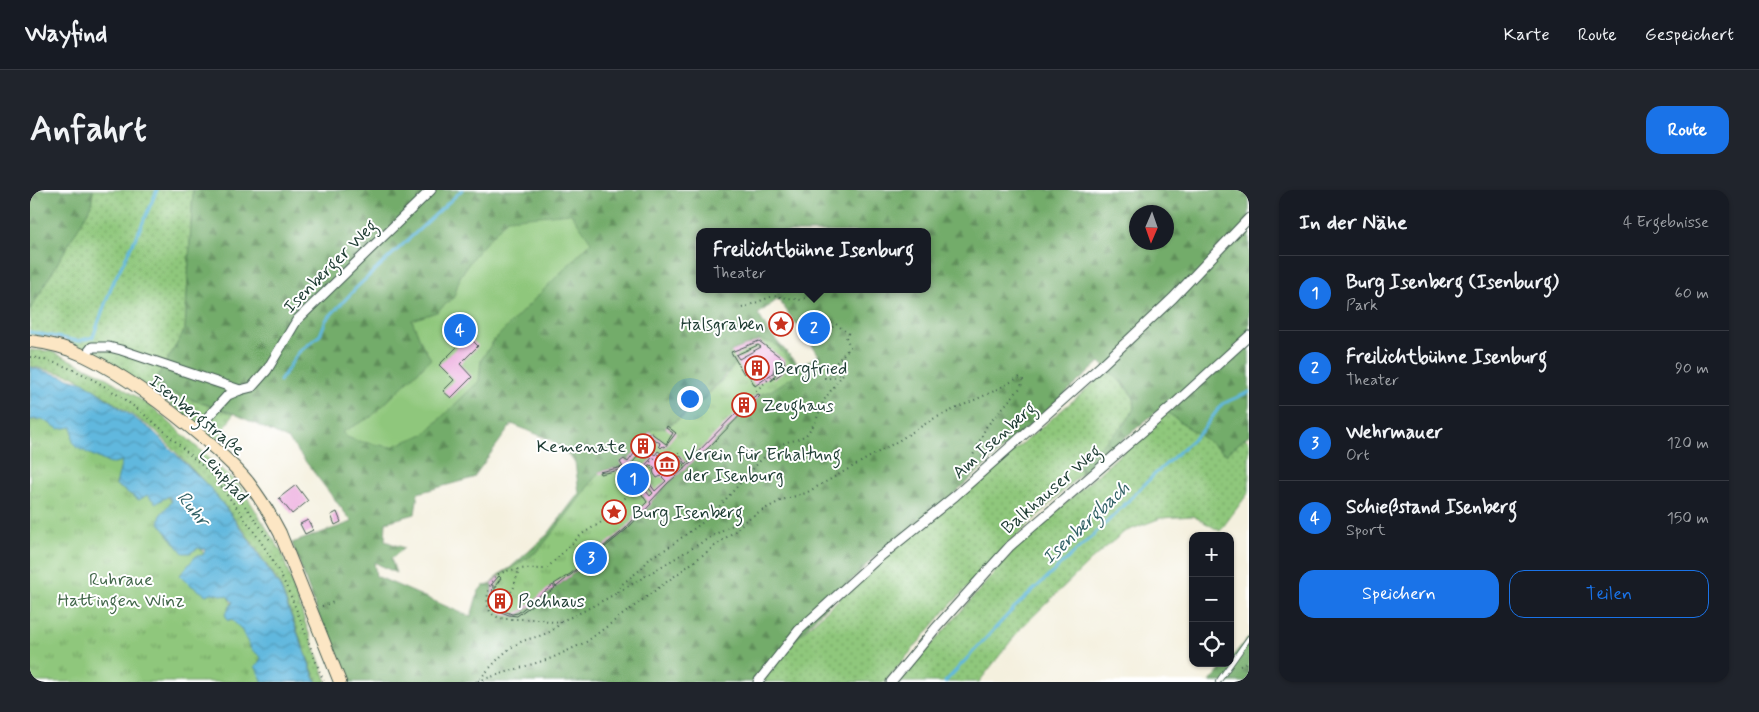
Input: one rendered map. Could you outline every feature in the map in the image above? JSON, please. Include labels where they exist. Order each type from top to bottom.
[{"type":"main road","name":"Isenbergstraße","points":[[30,341],[53,345],[85,356],[125,380],[161,404],[195,431],[247,481],[270,514],[288,553],[340,682]]},
{"type":"street","name":"Isenberger Weg","points":[[195,431],[228,395],[252,387],[268,370],[297,320],[431,190]]},
{"type":"street","name":"Am Isenberg","points":[[758,682],[799,630],[876,560],[955,496],[1102,365],[1173,298],[1249,218]]},
{"type":"street","name":"Balkhauser Weg","points":[[891,682],[935,629],[1010,546],[1171,407],[1249,336]]},
{"type":"street","points":[[85,356],[92,347],[109,347],[240,390]]},
{"type":"lane","points":[[1218,682],[1249,638]]},
{"type":"path","points":[[742,308],[773,296],[802,300],[813,293]]},
{"type":"path","points":[[617,593],[621,585],[641,569],[651,556],[666,549],[710,517],[760,461],[773,450],[786,442],[806,435],[815,423],[824,400],[843,374],[827,379],[825,378],[828,372],[850,347],[848,336],[838,324],[821,337],[817,334]]},
{"type":"path","name":"Leinpfad","points":[[30,357],[69,368],[104,386],[132,405],[216,479],[280,574],[299,615],[324,682]]},
{"type":"path","points":[[756,391],[759,386],[776,372],[778,364]]},
{"type":"path","points":[[679,453],[669,454],[665,458],[660,454],[648,464],[652,468],[646,478],[636,486],[605,520],[582,534],[546,569],[518,569],[498,574],[489,586],[489,610],[497,617],[505,619],[560,621],[576,615],[617,593],[726,528],[746,520],[776,503],[806,493],[933,419],[1020,377],[1024,380],[1021,387],[986,427],[955,496]]},
{"type":"path","points":[[668,462],[676,456],[675,453]]},
{"type":"path","points":[[216,479],[223,483],[242,503],[271,541]]},
{"type":"path","points":[[477,681],[552,658],[586,642],[746,520]]},
{"type":"path","points":[[507,595],[513,590],[518,569]]},
{"type":"path","points":[[477,681],[504,653],[523,642],[539,637],[558,627],[560,621]]},
{"type":"path","points":[[1236,670],[1241,664],[1249,661]]},
{"type":"green space","points":[[30,190],[93,190],[91,206],[30,310]]},
{"type":"green space","points":[[93,190],[193,190],[185,330],[152,386],[233,414],[217,441],[161,397],[115,366],[64,339],[30,335],[30,310],[90,206]]},
{"type":"green space","points":[[193,190],[1249,190],[1249,435],[1226,454],[1161,408],[1081,474],[1079,463],[1124,424],[1131,415],[1134,406],[1134,398],[1131,394],[1100,362],[949,498],[873,558],[754,682],[346,682],[327,639],[292,543],[352,522],[289,440],[235,414],[152,386],[185,330]],"holes":[[[507,219],[590,242],[494,340],[481,360],[479,381],[424,434],[347,437],[343,432],[371,417],[431,359],[422,344],[412,320],[437,312],[454,297],[460,277],[473,257]],[[778,299],[819,355],[799,365],[770,334],[758,314]],[[760,340],[770,391],[761,394],[650,502],[651,504],[635,520],[569,577],[517,616],[496,607],[492,596],[492,583],[498,575],[500,576],[538,551],[599,472],[623,467],[639,447],[699,404],[736,363],[730,352]],[[512,424],[551,440],[575,462],[579,493],[548,534],[510,568],[498,575],[490,585],[483,586],[478,592],[471,617],[376,576],[374,562],[396,573],[391,559],[404,548],[385,541],[386,522],[415,514],[418,493],[473,478]]]},
{"type":"green space","points":[[571,213],[591,242],[494,340],[481,360],[479,381],[424,434],[391,447],[358,441],[347,437],[342,432],[371,417],[431,359],[422,344],[412,320],[437,312],[454,297],[460,277],[473,257],[507,219]]},
{"type":"green space","points":[[760,340],[775,344],[800,372],[770,391],[761,394],[668,483],[626,530],[576,572],[517,616],[500,611],[492,596],[493,586],[491,585],[498,575],[500,576],[538,551],[599,472],[622,467],[620,462],[624,459],[628,462],[639,447],[634,444],[636,442],[641,445],[652,429],[665,428],[699,404],[736,363],[729,358],[730,352]]},
{"type":"green space","points":[[30,350],[50,351],[99,373],[152,407],[240,486],[281,551],[327,682],[317,682],[280,585],[245,532],[212,490],[155,430],[74,376],[30,366]]},
{"type":"green space","points":[[1108,371],[1119,380],[1134,399],[1133,411],[1128,420],[1079,463],[1081,474],[1006,546],[945,611],[885,682],[761,682],[800,635],[878,563],[956,500]]},
{"type":"green space","name":"Ruhraue Hattingen Winz","points":[[30,407],[79,428],[160,486],[184,519],[276,682],[30,682]]},
{"type":"green space","points":[[1167,412],[1226,454],[1245,438],[1249,442],[1249,492],[1220,531],[1193,516],[1161,518],[1124,532],[1091,560],[1021,628],[979,682],[899,682],[1016,548]]},
{"type":"green space","points":[[1249,637],[1249,682],[1210,682],[1223,667],[1234,667],[1234,654]]},
{"type":"water","name":"Ruhr","points":[[30,367],[83,382],[153,431],[212,490],[245,534],[280,587],[316,682],[263,682],[255,666],[259,663],[261,657],[251,649],[241,629],[231,619],[228,621],[225,614],[233,602],[227,596],[212,593],[206,595],[189,584],[180,575],[196,556],[203,555],[205,550],[198,548],[190,553],[183,553],[159,523],[161,514],[172,501],[169,496],[156,503],[147,495],[139,500],[116,485],[122,461],[110,464],[76,447],[73,442],[72,427],[59,429],[42,419],[30,420]]},
{"type":"building","points":[[468,336],[478,346],[460,364],[472,377],[451,398],[443,391],[454,380],[439,365]]},
{"type":"building","name":"Bergfried","points":[[759,341],[784,360],[785,366],[782,373],[771,381],[781,367],[776,360],[773,373],[755,386],[747,372],[744,374],[731,352]],"holes":[[[758,345],[761,347],[739,359],[736,355]]]},
{"type":"building","points":[[758,394],[760,395],[705,451],[668,483],[626,530],[556,587],[554,584],[570,574],[625,529],[633,520],[632,518],[647,502],[637,487],[641,485],[650,496],[653,493],[646,485],[644,486],[645,481],[647,480],[655,491],[666,481],[661,476],[657,478],[653,470],[655,469],[651,465],[648,469],[645,468],[642,473],[644,476],[634,483],[625,469],[600,474],[599,472],[623,467],[620,462],[624,459],[628,462],[650,432],[666,444],[673,433],[666,428],[667,426],[676,433],[665,447],[661,448],[659,446],[660,443],[651,437],[644,447],[655,455],[658,451],[661,453],[659,455],[669,464],[680,455],[686,464],[747,402]],"holes":[[[642,451],[652,458],[636,475],[629,467]],[[679,458],[685,465],[676,473],[670,466]]]},
{"type":"building","points":[[296,485],[308,501],[292,514],[279,498]]},
{"type":"building","points":[[337,512],[341,522],[335,525],[331,515]]},
{"type":"building","points":[[308,520],[313,530],[305,534],[300,524]]},
{"type":"building","points":[[499,576],[501,578],[496,585],[497,587],[495,587],[495,600],[501,610],[512,614],[518,613],[553,585],[555,588],[517,616],[509,615],[501,612],[495,605],[492,597],[493,585],[491,585]]},
{"type":"waterway","points":[[30,332],[78,341],[93,337],[112,285],[157,190]]},
{"type":"waterway","points":[[280,381],[298,353],[320,335],[326,320],[357,287],[462,190]]},
{"type":"waterway","name":"Isenbergbach","points":[[945,682],[1016,606],[1202,431],[1222,404],[1249,392]]},
{"type":"place","name":"Halsgraben","points":[[781,324]]},
{"type":"place","name":"Freilichtbühne Isenburg","points":[[814,328]]},
{"type":"place","name":"Schießstand Isenberg","points":[[460,330]]},
{"type":"place","name":"Bergfried","points":[[757,368]]},
{"type":"place","name":"Zeughaus","points":[[744,405]]},
{"type":"place","name":"Kemenate","points":[[643,446]]},
{"type":"place","name":"Verein für Erhaltung der Isenburg","points":[[667,464]]},
{"type":"place","name":"Burg Isenberg (Isenburg)","points":[[633,479]]},
{"type":"place","name":"Burg Isenberg","points":[[614,512]]},
{"type":"place","name":"Wehrmauer","points":[[591,558]]},
{"type":"place","name":"Pochhaus","points":[[500,601]]}]
